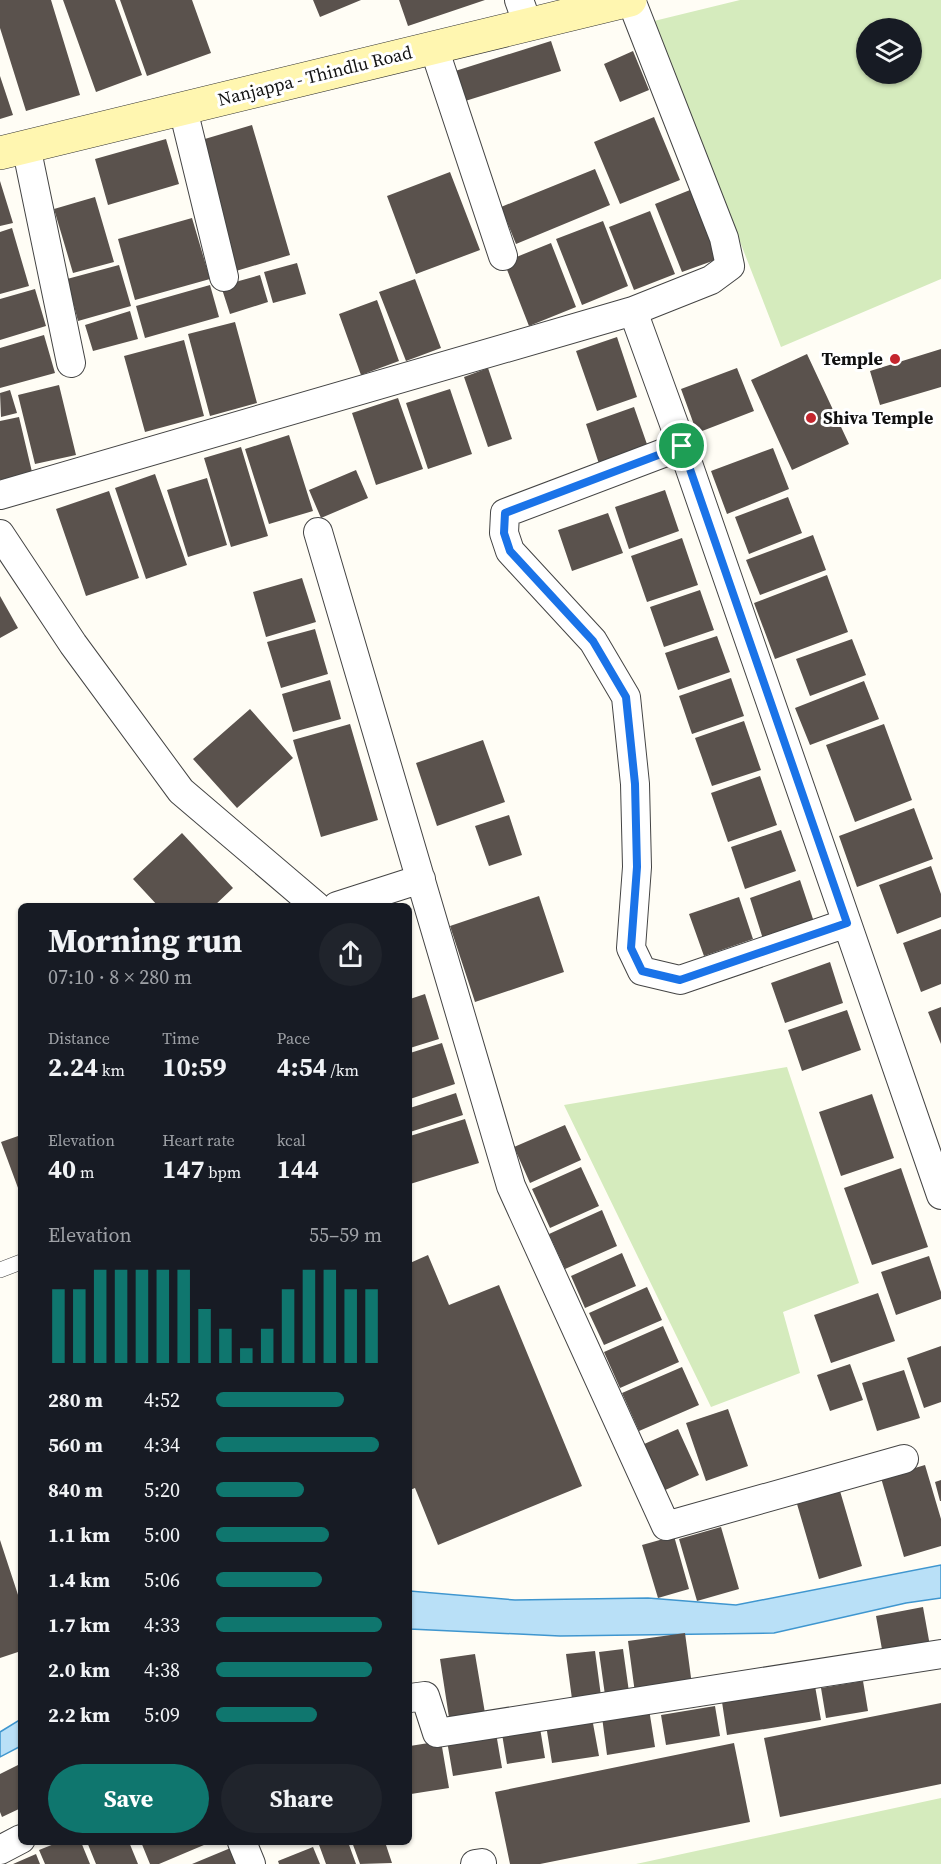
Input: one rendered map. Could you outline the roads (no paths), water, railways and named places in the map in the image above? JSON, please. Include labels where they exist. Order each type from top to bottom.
[{"type":"main road","name":"Nanjappa - Thindlu Road","points":[[13,150],[434,48],[524,12],[630,0]]},
{"type":"street","points":[[0,495],[633,311],[711,280],[730,266],[724,238],[630,0]]},
{"type":"street","points":[[434,48],[503,256]]},
{"type":"street","points":[[183,109],[224,277]]},
{"type":"street","points":[[13,150],[71,363]]},
{"type":"street","points":[[633,311],[847,923],[934,1151],[941,1195]]},
{"type":"street","points":[[682,446],[505,513],[504,533],[510,551],[593,641],[626,697],[635,784],[637,867],[631,948],[642,971],[680,980],[847,923]]},
{"type":"street","points":[[318,531],[511,1186],[666,1526],[904,1459]]},
{"type":"street","points":[[0,534],[74,644],[181,791],[312,903]]},
{"type":"street","points":[[346,903],[421,879]]},
{"type":"street","points":[[412,1698],[425,1696],[437,1733],[941,1654]]},
{"type":"street","points":[[0,1850],[18,1841]]},
{"type":"street","points":[[243,1845],[251,1864]]},
{"type":"lane","points":[[0,1270],[18,1263]]},
{"type":"water","points":[[941,1565],[941,1598],[906,1603],[774,1633],[560,1636],[412,1629],[412,1591],[515,1600],[648,1598],[736,1605]]},
{"type":"water","points":[[18,1721],[18,1748],[0,1757],[0,1732]]},
{"type":"place","name":"Temple","points":[[895,359]]},
{"type":"place","name":"Shiva Temple","points":[[811,418]]}]
